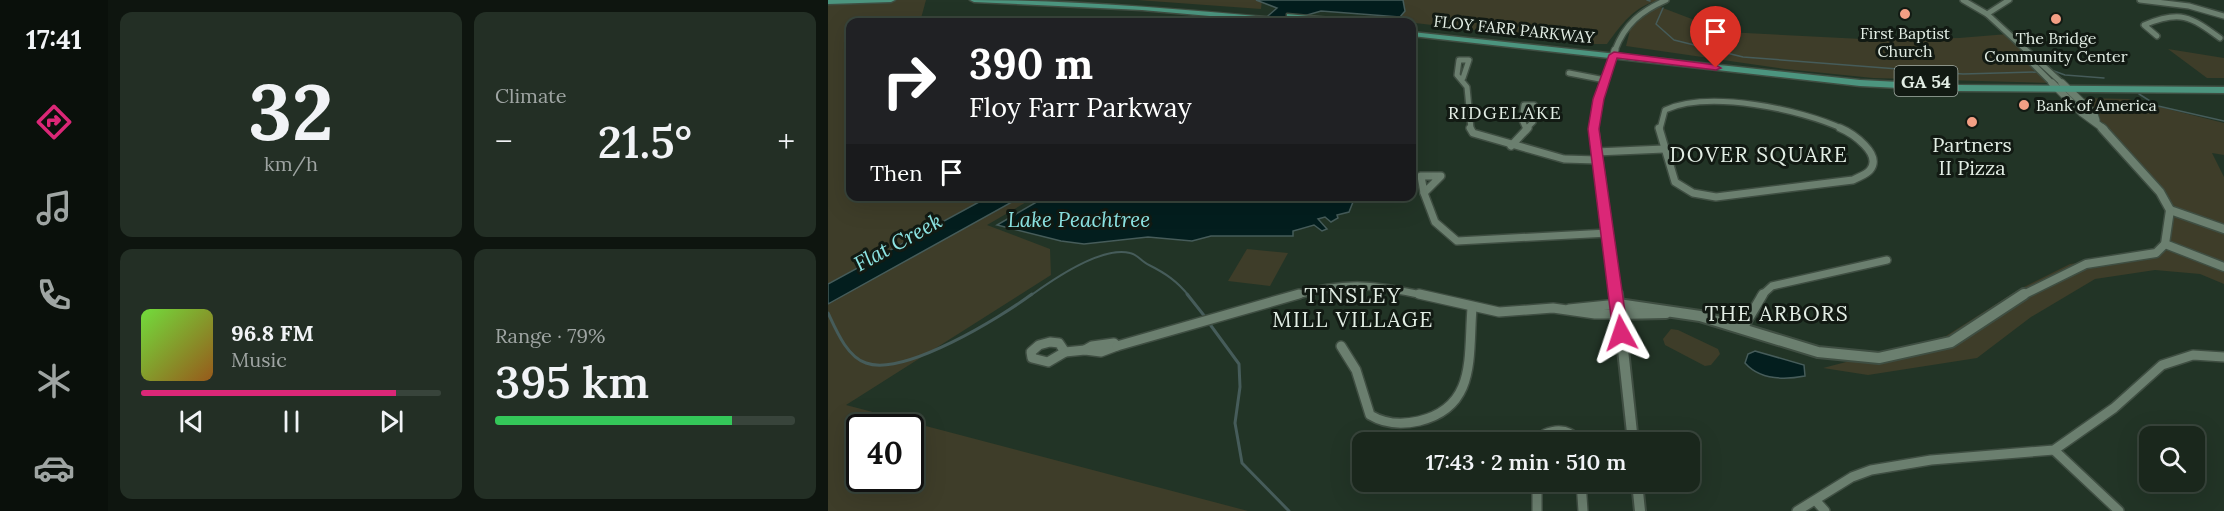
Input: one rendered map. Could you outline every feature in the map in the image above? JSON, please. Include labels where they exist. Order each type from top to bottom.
[{"type":"main road","points":[[828,2],[891,0]]},
{"type":"main road","points":[[974,0],[1308,18]]},
{"type":"main road","points":[[1113,0],[1272,18]]},
{"type":"main road","name":"FLOY FARR PARKWAY","points":[[1416,28],[1860,82],[1958,88],[2224,82]]},
{"type":"main road","name":"FLOY FARR PARKWAY","points":[[1416,34],[1614,53]]},
{"type":"main road","name":"FLOY FARR PARKWAY","points":[[2058,85],[2070,90],[2224,90]]},
{"type":"street","points":[[1632,432],[1594,116],[1621,33],[1629,21],[1641,11],[1666,0]]},
{"type":"street","points":[[1963,0],[1987,14],[2026,52],[2034,56],[2082,113],[2097,123],[2153,183],[2170,210],[2224,229]]},
{"type":"street","points":[[1987,14],[2010,0]]},
{"type":"street","points":[[2140,0],[2189,6],[2224,16]]},
{"type":"street","points":[[2162,1],[2170,13]]},
{"type":"street","points":[[2157,36],[2144,25],[2170,13],[2194,19],[2220,38]]},
{"type":"street","points":[[2026,52],[2024,55],[2058,85]]},
{"type":"street","points":[[1569,73],[1605,80]]},
{"type":"street","points":[[1463,78],[1469,101],[1469,128],[1483,137],[1553,156],[1664,149]]},
{"type":"street","points":[[2070,90],[2094,114],[2097,123]]},
{"type":"street","points":[[1708,101],[1809,115],[1861,140],[1873,159],[1869,172],[1853,180],[1716,197],[1693,193],[1675,182],[1664,149],[1659,126],[1665,110],[1687,102],[1708,101]]},
{"type":"street","points":[[1511,146],[1526,130]]},
{"type":"street","points":[[1423,194],[1436,224],[1446,236],[1457,241],[1608,233]]},
{"type":"street","points":[[1065,352],[1114,343],[1117,346],[1321,289],[1355,284],[1382,286],[1472,308],[1512,312],[1567,309],[1595,314],[1618,309],[1677,312],[1743,328],[1827,354],[1863,358],[1893,356],[1951,342],[2024,294],[2062,273],[2096,261],[2156,253],[2165,244],[2170,210]]},
{"type":"street","points":[[2165,244],[2224,267]]},
{"type":"street","points":[[1743,328],[1759,298],[1772,286],[1887,260]]},
{"type":"street","points":[[1341,346],[1356,370],[1370,415],[1376,419],[1399,424],[1427,419],[1449,410],[1462,394],[1467,373],[1472,308]]},
{"type":"street","points":[[1797,511],[1852,477],[1871,470],[1932,460],[2018,455],[2054,450],[2114,408],[2162,365],[2193,355],[2224,357]]},
{"type":"street","points":[[1551,432],[1560,429],[1567,432]]},
{"type":"street","points":[[2054,450],[2119,511]]},
{"type":"street","points":[[1537,492],[1537,511]]},
{"type":"street","points":[[1582,492],[1583,511]]},
{"type":"street","points":[[1638,492],[1640,511]]},
{"type":"street","points":[[1816,501],[1825,511]]},
{"type":"shaded area","name":"Flat Creek","points":[[828,0],[926,0],[921,18],[846,18],[846,201],[1028,201],[987,225],[1050,249],[1051,275],[846,405],[880,414],[846,414],[846,492],[924,492],[924,426],[1248,511],[828,511]]},
{"type":"shaded area","points":[[1137,0],[1262,0],[1261,9]]},
{"type":"shaded area","points":[[1403,0],[1659,0],[1635,12],[1607,44],[1416,23],[1416,18],[1400,18],[1405,11]]},
{"type":"shaded area","points":[[1655,5],[1726,32],[1862,39],[1959,38],[2008,34],[2026,52],[2024,55],[2052,83],[1873,78],[1785,69],[1626,46],[1631,26]]},
{"type":"shaded area","points":[[2168,49],[2224,58],[2224,78],[2207,78]]},
{"type":"shaded area","points":[[2085,98],[2128,99],[2224,123],[2224,155],[2212,153],[2224,177],[2224,284],[2200,274],[2155,270],[2095,279],[2031,317],[1977,358],[1868,375],[1823,368],[1946,336],[2018,290],[2070,264],[2150,254],[2165,244],[2170,210],[2082,102]]},
{"type":"shaded area","points":[[1247,249],[1288,253],[1270,286],[1228,281]]},
{"type":"shaded area","points":[[1671,329],[1678,330],[1718,349],[1720,354],[1711,365],[1705,366],[1665,345],[1663,339]]},
{"type":"water","points":[[1256,0],[1403,0],[1405,11],[1400,17],[1321,11],[1297,18],[1266,18],[1277,8]]},
{"type":"water","points":[[981,201],[1014,201],[828,304],[828,284]]},
{"type":"water","name":"Lake Peachtree","points":[[1038,201],[1355,201],[1349,212],[1337,215],[1338,218],[1331,222],[1325,217],[1318,219],[1327,229],[1322,231],[1314,225],[1293,231],[1293,236],[1211,236],[1192,241],[1148,237],[1084,244],[1061,241],[997,225]]},
{"type":"water","points":[[1755,351],[1804,365],[1805,376],[1781,378],[1758,373],[1745,363],[1748,354]]},
{"type":"waterway","points":[[1663,8],[1656,24],[1674,40],[1743,57],[1963,74],[2038,72]]},
{"type":"waterway","points":[[2054,71],[2065,75],[2104,78]]},
{"type":"waterway","points":[[2139,94],[2158,106],[2224,121]]},
{"type":"waterway","points":[[1030,296],[1092,259],[1119,252],[1135,255],[1170,278],[1189,296]]},
{"type":"waterway","points":[[828,313],[843,342],[853,355],[866,363],[883,365],[904,361],[952,342],[976,330],[1032,294]]},
{"type":"waterway","points":[[1187,294],[1206,318]]},
{"type":"waterway","points":[[1209,323],[1239,364],[1240,387],[1235,423],[1242,463],[1289,511]]},
{"type":"place","name":"First Baptist Church","points":[[1905,14]]},
{"type":"place","name":"The Bridge Community Center","points":[[2056,19]]},
{"type":"place","name":"Bank of America","points":[[2024,105]]},
{"type":"place","name":"Partners II Pizza","points":[[1972,122]]},
{"type":"district","name":"RIDGELAKE","points":[[1505,112]]},
{"type":"district","name":"DOVER SQUARE","points":[[1759,154]]},
{"type":"district","name":"TINSLEY MILL VILLAGE","points":[[1353,307]]},
{"type":"district","name":"THE ARBORS","points":[[1777,313]]},
{"type":"route","points":[[1621,333],[1594,129],[1594,116],[1611,61],[1614,55],[1716,68]]}]
